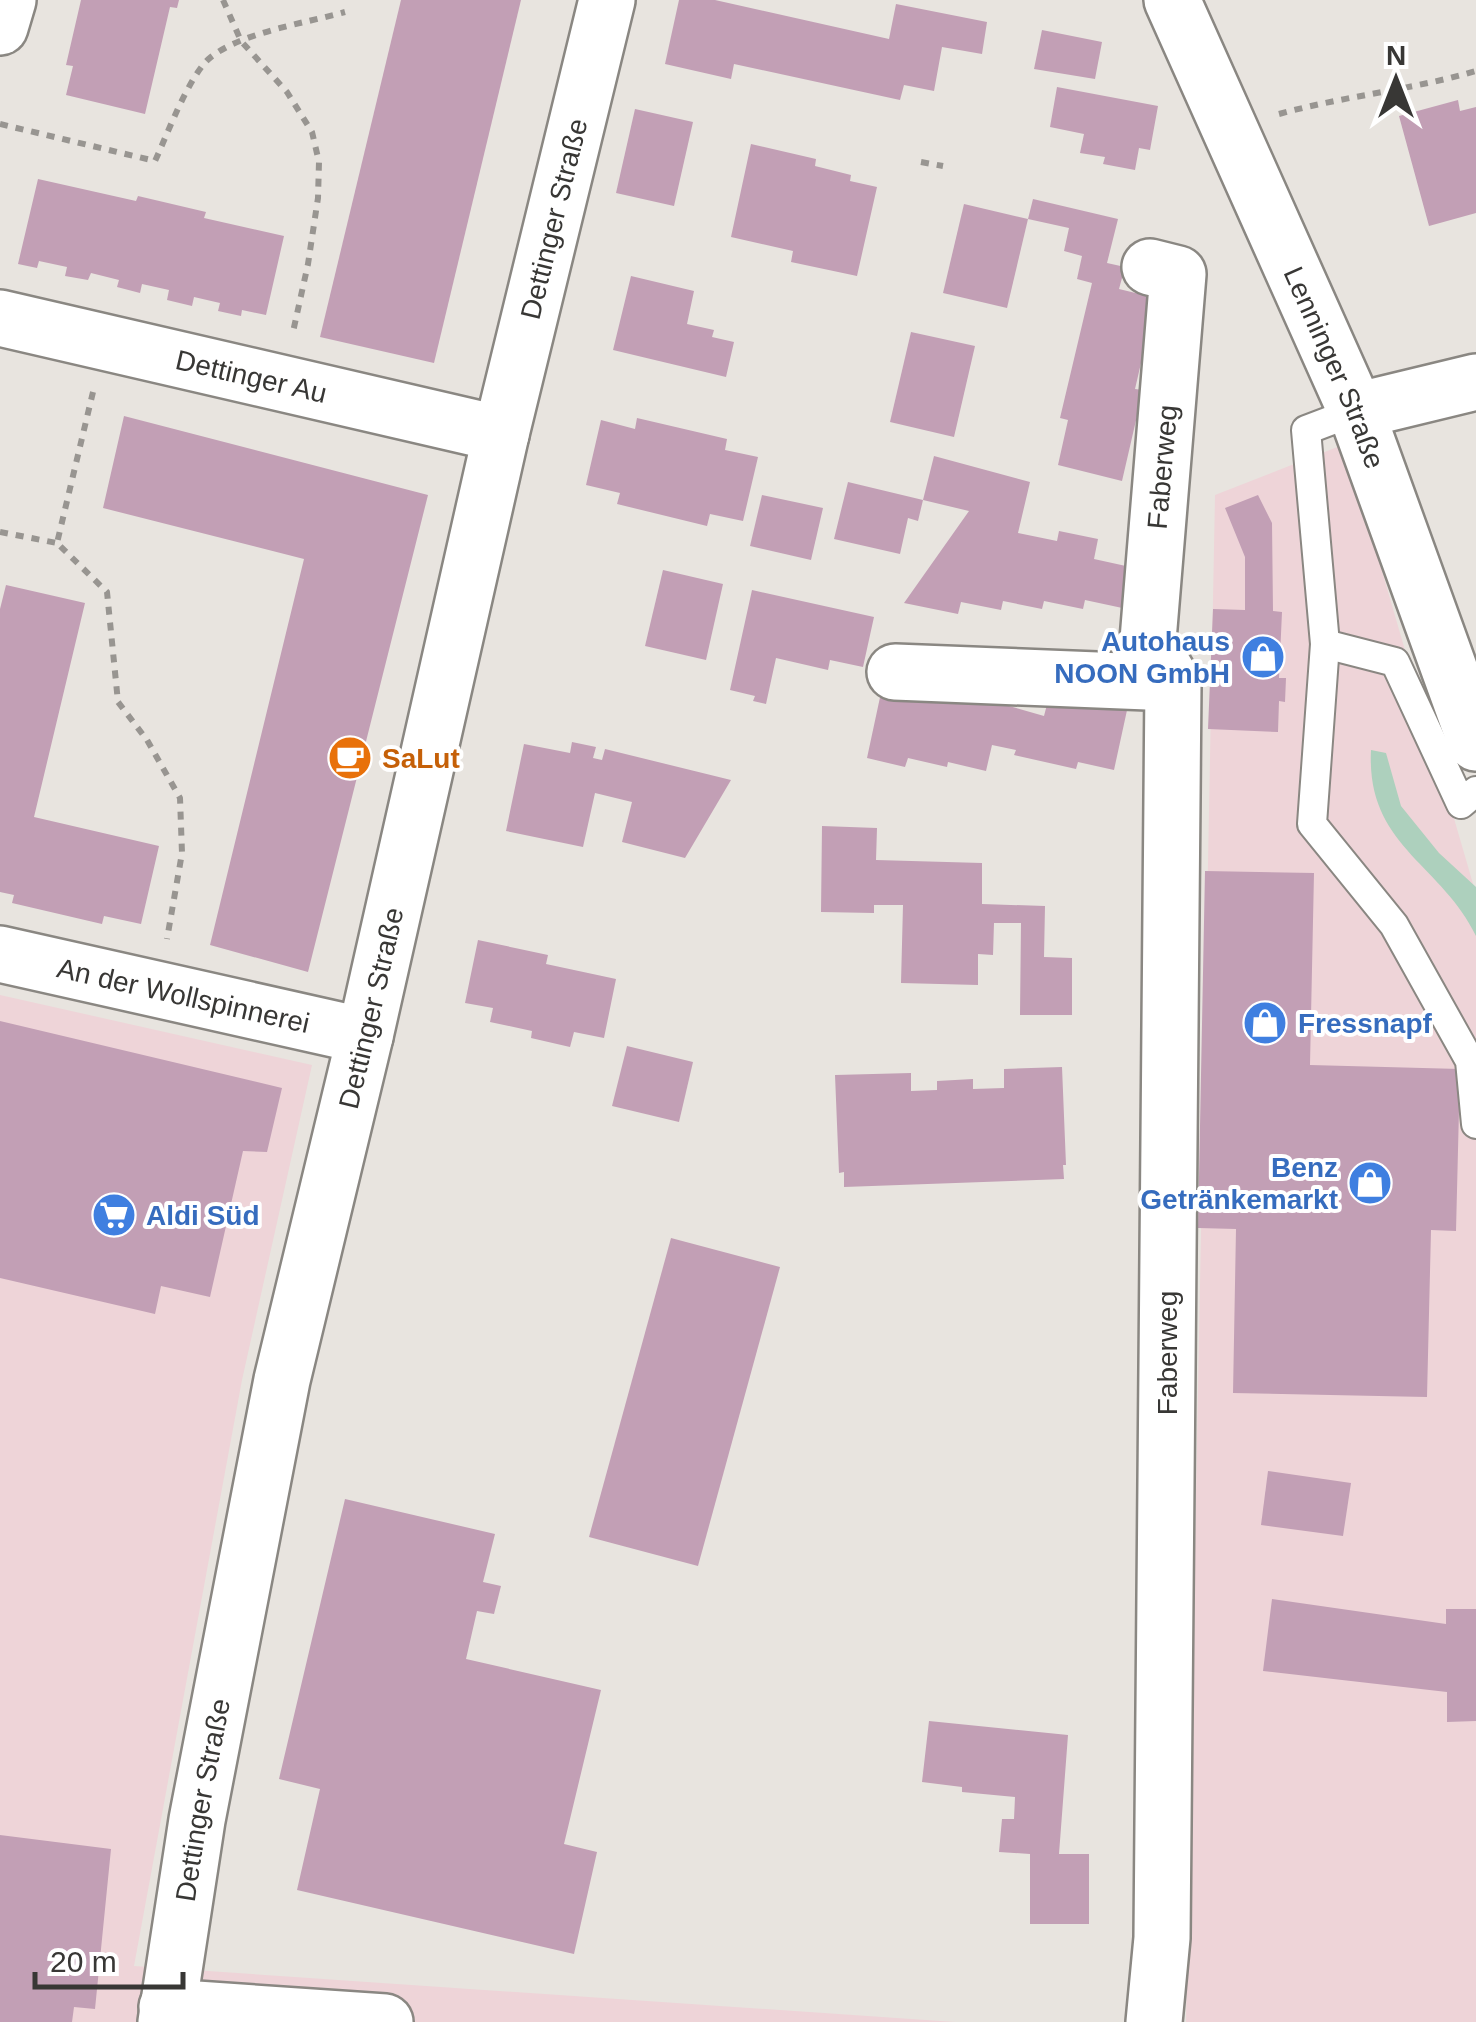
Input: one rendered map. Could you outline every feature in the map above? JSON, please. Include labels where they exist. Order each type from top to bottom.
[{"type":"street","points":[[0,27],[8,0]]},
{"type":"street","name":"Dettinger Straße","points":[[167,2015],[197,1820],[282,1380],[365,1036],[501,434],[607,0]]},
{"type":"street","name":"Lenninger Straße","points":[[1172,0],[1356,411],[1476,743]]},
{"type":"street","name":"Faberweg","points":[[1150,266],[1178,274],[1148,640],[1173,683],[1162,1938],[1154,2022]]},
{"type":"street","name":"Dettinger Au","points":[[0,318],[501,434]]},
{"type":"street","points":[[1356,411],[1476,382]]},
{"type":"street","points":[[895,672],[1173,683]]},
{"type":"street","name":"An der Wollspinnerei","points":[[0,954],[365,1036]]},
{"type":"street","points":[[167,2015],[384,2022]]},
{"type":"lane","points":[[1356,411],[1306,430],[1325,644],[1312,824],[1394,925],[1470,1061],[1476,1124]]},
{"type":"lane","points":[[1325,644],[1395,662],[1461,804],[1476,791]]},
{"type":"path","points":[[223,0],[241,41],[287,92],[312,132],[320,162],[308,264],[282,382]]},
{"type":"path","points":[[0,124],[155,161],[183,100],[209,58],[241,41],[345,12]]},
{"type":"path","points":[[1318,104],[1420,88],[1476,71]]},
{"type":"path","points":[[920,162],[943,166]]},
{"type":"path","points":[[56,544],[104,342]]},
{"type":"path","points":[[0,532],[56,544],[107,592],[118,702],[147,740],[180,798],[182,853],[156,989]]},
{"type":"shaded area","points":[[1345,444],[1476,894],[1476,2022],[1186,2022],[1215,495]]},
{"type":"shaded area","points":[[0,995],[312,1065],[242,1380],[134,1966],[955,2022],[0,2022]]},
{"type":"green space","points":[[1371,750],[1386,753],[1401,806],[1439,853],[1476,887],[1476,936],[1444,890],[1408,852],[1380,809]]},
{"type":"building","points":[[81,0],[179,0],[177,8],[170,7],[145,114],[66,95],[73,66],[66,65]]},
{"type":"building","points":[[401,0],[521,0],[434,363],[320,337]]},
{"type":"building","points":[[679,0],[715,0],[889,39],[896,4],[987,22],[982,54],[942,47],[934,91],[904,85],[900,100],[734,64],[731,79],[665,64]]},
{"type":"building","points":[[1042,30],[1102,42],[1095,79],[1034,69]]},
{"type":"building","points":[[1057,87],[1158,106],[1150,150],[1139,148],[1135,170],[1103,164],[1105,157],[1080,153],[1084,134],[1050,127]]},
{"type":"building","points":[[1458,100],[1460,111],[1476,107],[1476,213],[1429,226],[1399,116]]},
{"type":"building","points":[[635,109],[693,122],[674,206],[616,193]]},
{"type":"building","points":[[751,144],[816,159],[815,166],[851,175],[850,181],[877,187],[857,276],[791,262],[793,251],[731,237]]},
{"type":"building","points":[[38,179],[136,201],[138,196],[206,212],[204,218],[284,236],[266,315],[242,310],[241,316],[218,311],[220,303],[194,297],[192,306],[167,300],[169,290],[142,284],[140,293],[117,287],[119,280],[91,273],[88,280],[65,276],[67,267],[39,261],[37,268],[18,264]]},
{"type":"building","points":[[1033,199],[1118,219],[1107,263],[1125,267],[1119,289],[1156,298],[1135,389],[1143,390],[1122,481],[1058,465],[1068,420],[1060,418],[1092,283],[1077,279],[1082,256],[1064,251],[1069,228],[1028,219]]},
{"type":"building","points":[[964,204],[1028,219],[1007,308],[943,293]]},
{"type":"building","points":[[631,276],[694,291],[687,324],[714,330],[712,337],[734,342],[726,377],[613,350]]},
{"type":"building","points":[[911,332],[975,346],[954,437],[890,422]]},
{"type":"building","points":[[124,416],[428,495],[308,972],[210,945],[304,559],[103,508]]},
{"type":"building","points":[[637,418],[727,439],[725,450],[758,457],[743,521],[710,514],[707,526],[617,504],[620,493],[586,485],[601,420],[635,429]]},
{"type":"building","points":[[934,456],[1030,482],[1018,533],[1057,541],[1059,531],[1098,539],[1094,559],[1135,568],[1127,609],[1085,600],[1083,609],[1044,601],[1042,609],[1003,601],[1001,610],[961,602],[958,614],[904,603],[969,511],[923,500]]},
{"type":"building","points":[[848,482],[923,500],[918,521],[908,518],[900,554],[834,539]]},
{"type":"building","points":[[762,495],[823,508],[811,560],[750,546]]},
{"type":"building","points":[[1258,495],[1272,523],[1273,611],[1282,612],[1279,678],[1286,678],[1285,702],[1279,701],[1278,732],[1208,729],[1213,609],[1245,610],[1245,557],[1225,508]]},
{"type":"building","points":[[663,570],[723,584],[706,660],[645,646]]},
{"type":"building","points":[[6,585],[85,603],[34,817],[159,846],[141,924],[104,916],[102,924],[12,903],[14,895],[0,892],[0,609]]},
{"type":"building","points":[[752,590],[874,617],[863,667],[830,660],[828,670],[776,658],[766,704],[753,701],[755,696],[730,690]]},
{"type":"building","points":[[882,688],[1003,699],[1002,704],[1044,716],[1050,693],[1129,701],[1114,770],[1078,762],[1076,769],[1014,755],[1016,750],[992,745],[986,771],[908,758],[905,767],[867,758]]},
{"type":"building","points":[[572,742],[596,747],[593,758],[602,760],[605,749],[731,780],[685,858],[622,842],[632,802],[595,793],[583,847],[506,831],[524,744],[570,753]]},
{"type":"building","points":[[822,826],[877,828],[876,860],[982,863],[982,904],[1045,906],[1044,957],[1072,958],[1072,1015],[1020,1015],[1021,923],[994,923],[993,955],[978,954],[978,985],[901,983],[903,905],[874,905],[874,913],[821,912]]},
{"type":"building","points":[[1205,871],[1314,873],[1310,1065],[1460,1069],[1456,1231],[1431,1230],[1427,1397],[1233,1393],[1236,1229],[1198,1228]]},
{"type":"building","points":[[478,940],[548,955],[546,964],[616,979],[604,1038],[574,1032],[570,1047],[531,1038],[532,1031],[490,1022],[493,1008],[465,1003]]},
{"type":"building","name":"Aldi Süd","points":[[0,1021],[282,1088],[267,1152],[243,1151],[210,1297],[161,1286],[155,1314],[0,1278]]},
{"type":"building","points":[[627,1046],[693,1062],[679,1122],[612,1106]]},
{"type":"building","points":[[1062,1067],[1064,1179],[844,1187],[844,1172],[839,1173],[835,1075],[911,1073],[911,1091],[937,1090],[937,1081],[973,1079],[973,1089],[1004,1088],[1004,1069]]},
{"type":"building","points":[[671,1238],[780,1267],[698,1566],[589,1537]]},
{"type":"building","points":[[1268,1471],[1351,1483],[1343,1536],[1261,1525]]},
{"type":"building","points":[[345,1499],[495,1534],[483,1582],[501,1586],[494,1614],[477,1611],[466,1659],[601,1690],[564,1844],[597,1852],[574,1954],[297,1890],[320,1789],[279,1779]]},
{"type":"building","points":[[1272,1599],[1446,1624],[1446,1609],[1476,1609],[1476,1721],[1447,1722],[1447,1692],[1263,1671]]},
{"type":"building","points":[[929,1721],[1068,1735],[1059,1854],[1089,1854],[1089,1924],[1030,1924],[1030,1854],[999,1852],[1002,1819],[1014,1819],[1015,1797],[962,1792],[962,1787],[922,1782]]},
{"type":"building","points":[[0,1835],[111,1849],[95,2009],[74,2007],[72,2022],[0,2022]]},
{"type":"place","name":"Autohaus NOON GmbH","points":[[1263,657]]},
{"type":"place","name":"SaLut","points":[[350,758]]},
{"type":"place","name":"Fressnapf","points":[[1265,1023]]},
{"type":"place","name":"Benz Getränkemarkt","points":[[1370,1183]]},
{"type":"place","name":"Aldi Süd","points":[[114,1215]]}]
